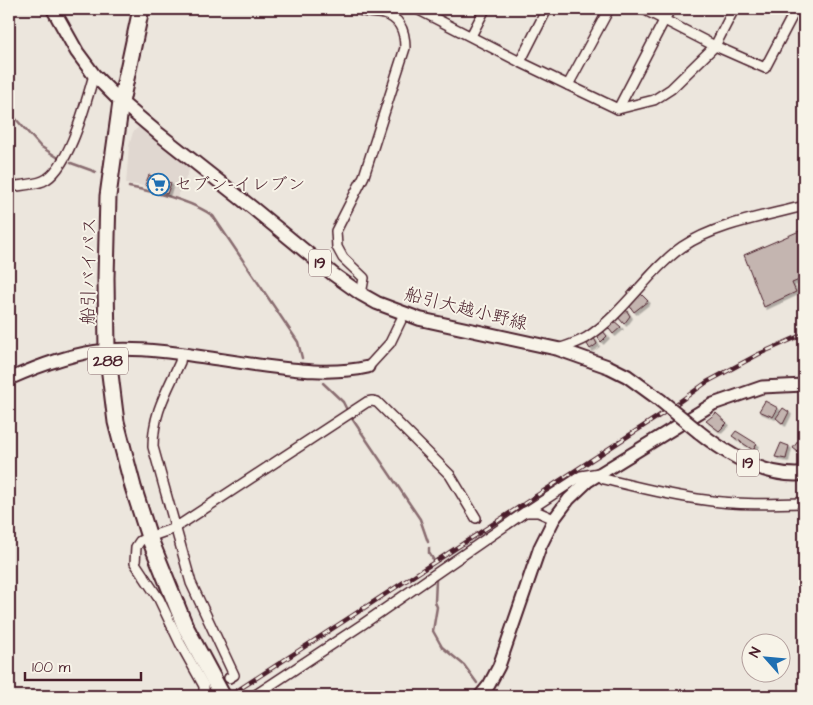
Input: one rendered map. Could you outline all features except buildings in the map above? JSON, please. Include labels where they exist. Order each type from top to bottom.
[{"type":"highway","name":"船引バイパス","points":[[141,9],[122,102],[108,196],[107,350],[116,422],[133,487],[149,537],[185,626],[222,695]]},
{"type":"main road","name":"船引大越小野線","points":[[53,9],[77,52],[94,76],[122,102],[333,274],[361,294],[404,314],[558,349],[609,367],[643,386],[729,454],[750,464],[773,471],[796,475],[804,474]]},
{"type":"street","points":[[357,9],[386,14],[402,28],[405,36],[405,48],[364,176],[336,231],[337,247],[343,258],[364,278],[361,294]]},
{"type":"street","points":[[416,9],[426,11],[520,62],[618,109],[654,100],[671,90],[715,46],[734,9]]},
{"type":"street","points":[[471,36],[485,9]]},
{"type":"street","points":[[520,62],[548,9]]},
{"type":"street","points":[[568,85],[609,9]]},
{"type":"street","points":[[643,9],[715,46],[764,68],[796,9]]},
{"type":"street","points":[[618,109],[670,9]]},
{"type":"street","points":[[9,187],[44,180],[56,171],[64,161],[81,118],[94,76]]},
{"type":"street","points":[[558,349],[584,339],[604,324],[670,256],[701,236],[741,221],[804,206]]},
{"type":"street","points":[[9,379],[32,368],[70,356],[107,350],[181,355],[311,372],[355,370],[368,367],[390,343],[404,314]]},
{"type":"street","points":[[181,355],[180,362],[158,410],[153,431],[153,448],[191,582],[234,675],[229,678]]},
{"type":"street","points":[[480,696],[489,686],[499,666],[540,546],[554,519],[568,499],[601,473],[713,404],[762,387],[804,385]]},
{"type":"street","points":[[202,696],[204,694],[204,686],[159,600],[135,563],[136,547],[140,541],[175,528],[283,456],[372,400],[377,402],[450,475],[476,518]]},
{"type":"street","points":[[601,473],[604,479],[707,501],[804,503]]},
{"type":"street","points":[[254,696],[581,476],[601,473]]},
{"type":"street","points":[[525,512],[538,512],[554,519]]},
{"type":"shaded area","points":[[141,125],[191,166],[177,198],[139,185],[126,184],[129,146],[133,132]]},
{"type":"waterway","points":[[9,115],[15,118],[40,146],[57,157]]},
{"type":"waterway","points":[[71,163],[96,172]]},
{"type":"waterway","points":[[129,187],[184,201],[213,216],[298,342],[302,358]]},
{"type":"waterway","points":[[323,383],[343,402],[348,412]]},
{"type":"waterway","points":[[351,417],[420,519],[428,542]]},
{"type":"waterway","points":[[429,548],[429,553],[433,559]]},
{"type":"waterway","points":[[436,580],[435,602],[437,607],[433,631],[442,647],[464,665],[477,683]]},
{"type":"railway","points":[[229,696],[665,412],[707,382],[759,354],[804,334]]},
{"type":"place","name":"セブン-イレブン","points":[[158,184]]}]
